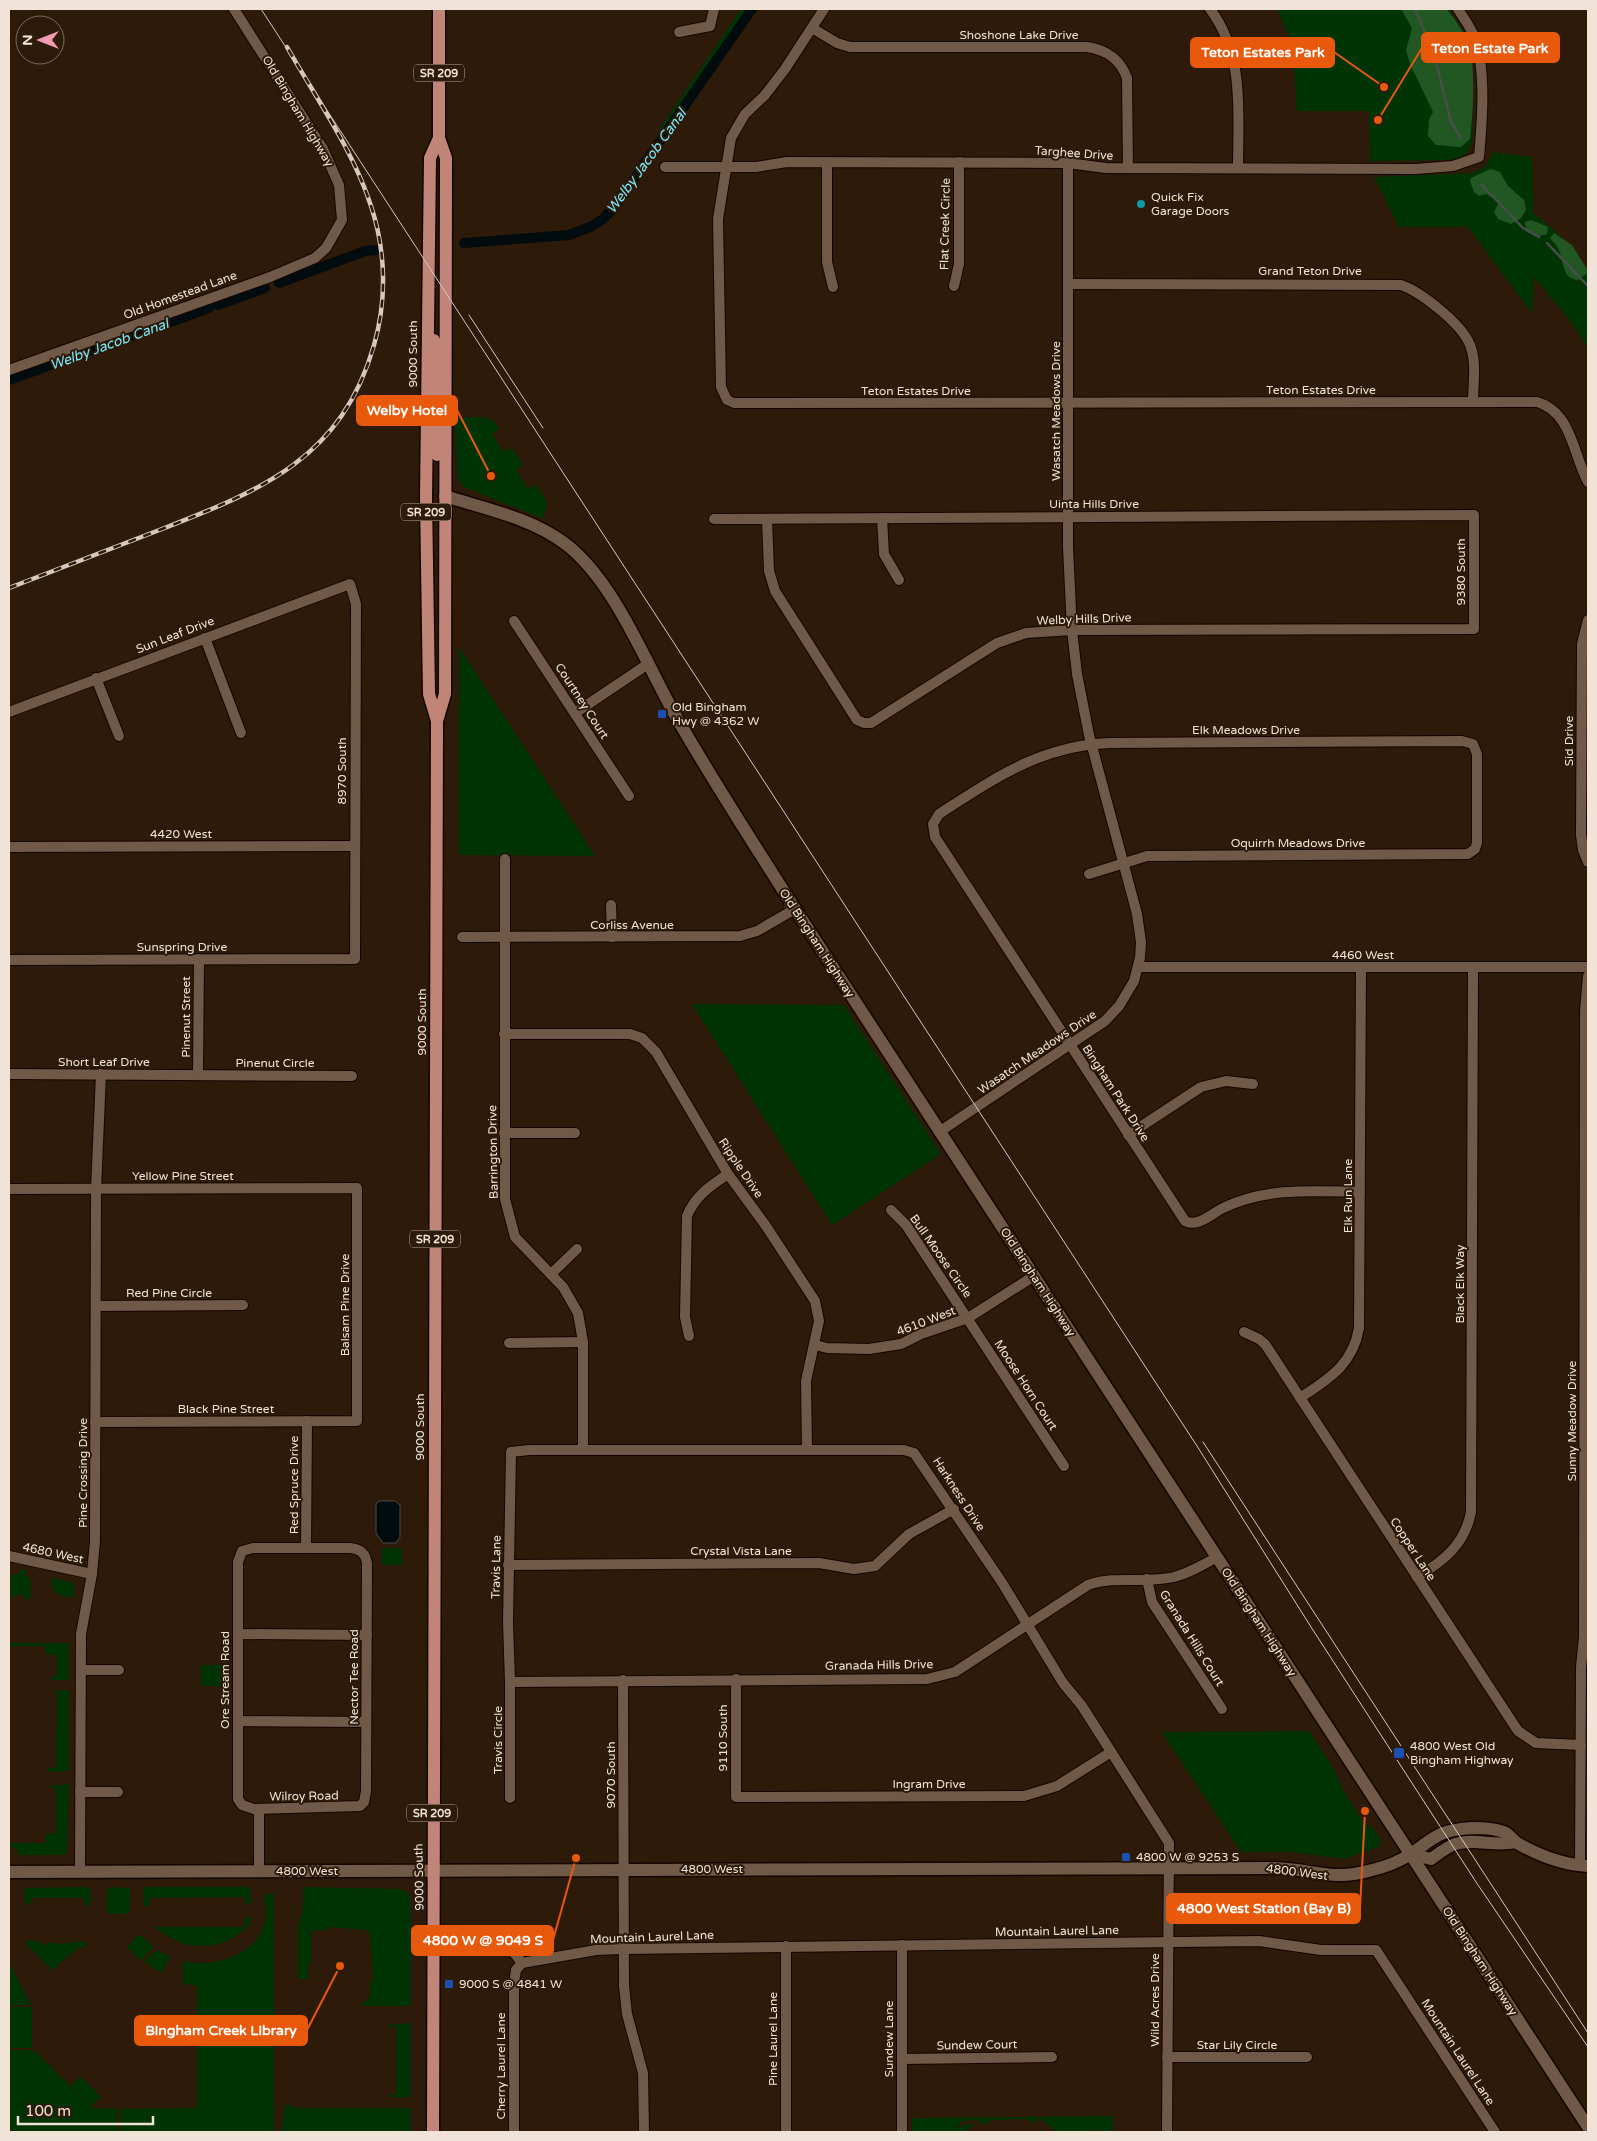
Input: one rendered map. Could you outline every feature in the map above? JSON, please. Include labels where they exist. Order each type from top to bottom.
[{"type":"main road","name":"9000 South","points":[[433,2132],[436,722],[429,694],[427,301],[430,158],[438,138],[439,9]]},
{"type":"main road","name":"9000 South","points":[[436,722],[445,694],[446,158],[438,138]]},
{"type":"main road","points":[[427,301],[434,338],[436,372],[437,487],[439,492],[445,496]]},
{"type":"main road","name":"Old Bingham Highway","points":[[445,496],[530,524],[568,546],[587,564],[602,584],[699,756],[795,909],[1588,2127]]},
{"type":"main road","points":[[1410,1854],[1431,1859],[1458,1844],[1479,1842],[1503,1845],[1515,1842],[1553,1858],[1584,1866]]},
{"type":"main road","name":"4800 West","points":[[9,1872],[1282,1868],[1338,1876],[1372,1870],[1410,1854]]},
{"type":"street","name":"Old Bingham Highway","points":[[234,9],[324,149],[339,185],[342,220]]},
{"type":"street","points":[[679,32],[710,26],[714,9]]},
{"type":"street","name":"Teton Estates Drive","points":[[824,9],[769,91],[745,114],[735,128],[730,142],[718,226],[721,387],[728,400],[734,403],[1532,402],[1546,406],[1565,424],[1588,482]]},
{"type":"street","points":[[1210,9],[1225,34],[1235,64],[1238,168]]},
{"type":"street","name":"Targhee Drive","points":[[665,167],[756,167],[787,162],[1068,163],[1106,168],[1416,169],[1453,166],[1479,157],[1480,57],[1476,40],[1458,9]]},
{"type":"street","name":"Shoshone Lake Drive","points":[[812,28],[837,43],[850,47],[1087,47],[1109,53],[1124,70],[1127,78],[1128,168]]},
{"type":"street","points":[[827,162],[827,262],[833,287]]},
{"type":"street","name":"Flat Creek Circle","points":[[954,286],[959,264],[959,162]]},
{"type":"street","name":"Wasatch Meadows Drive","points":[[939,1132],[1070,1045],[1112,1014],[1130,988],[1138,967],[1141,932],[1092,744],[1077,674],[1072,630],[1069,578],[1068,163]]},
{"type":"street","name":"Old Homestead Lane","points":[[9,370],[311,261],[323,252],[342,220]]},
{"type":"street","name":"Grand Teton Drive","points":[[1068,284],[1401,285],[1426,297],[1464,334],[1470,345],[1474,362],[1473,402]]},
{"type":"street","name":"Uinta Hills Drive","points":[[714,519],[1474,515]]},
{"type":"street","name":"9380 South","points":[[1474,515],[1474,629]]},
{"type":"street","points":[[882,518],[884,554],[899,580]]},
{"type":"street","name":"Welby Hills Drive","points":[[768,519],[769,571],[775,591],[858,720],[864,723],[871,723],[997,643],[1026,633],[1072,630],[1474,629]]},
{"type":"street","name":"Sun Leaf Drive","points":[[9,712],[350,584]]},
{"type":"street","name":"8970 South","points":[[350,584],[356,604],[355,959]]},
{"type":"street","name":"Sid Drive","points":[[1588,620],[1582,644],[1581,835],[1583,850],[1588,862]]},
{"type":"street","name":"Courtney Court","points":[[514,621],[629,796]]},
{"type":"street","points":[[205,638],[241,733]]},
{"type":"street","points":[[575,713],[648,664]]},
{"type":"street","points":[[96,678],[119,736]]},
{"type":"street","name":"Elk Meadows Drive","points":[[933,824],[939,814],[1016,766],[1056,751],[1092,744],[1468,742],[1473,744],[1477,754],[1477,843],[1472,851]]},
{"type":"street","name":"Bingham Park Drive","points":[[933,824],[935,837],[1181,1216],[1191,1224],[1201,1221],[1232,1204],[1264,1194],[1286,1192],[1360,1192]]},
{"type":"street","name":"4420 West","points":[[9,847],[354,846]]},
{"type":"street","name":"Oquirrh Meadows Drive","points":[[1124,862],[1147,856],[1462,855],[1472,851]]},
{"type":"street","name":"Barrington Drive","points":[[505,858],[505,1199],[515,1237],[551,1274],[571,1299],[582,1328],[582,1450]]},
{"type":"street","points":[[1089,874],[1124,862]]},
{"type":"street","points":[[611,905],[612,937]]},
{"type":"street","name":"Corliss Avenue","points":[[462,937],[740,936],[757,930],[795,909]]},
{"type":"street","name":"Pinenut Street","points":[[198,1074],[199,959]]},
{"type":"street","name":"Sunspring Drive","points":[[9,960],[355,959]]},
{"type":"street","name":"4460 West","points":[[1138,967],[1588,966]]},
{"type":"street","name":"Black Elk Way","points":[[1417,1577],[1452,1552],[1467,1528],[1471,1512],[1473,967]]},
{"type":"street","name":"Elk Run Lane","points":[[1300,1398],[1341,1369],[1351,1355],[1358,1338],[1361,968]]},
{"type":"street","name":"Sunny Meadow Drive","points":[[1584,1866],[1581,1745],[1586,1651],[1587,1102],[1585,1011],[1588,976]]},
{"type":"street","name":"Ripple Drive","points":[[504,1034],[630,1034],[642,1038],[656,1052],[728,1174],[766,1226],[815,1301],[820,1321],[806,1381],[806,1450]]},
{"type":"street","name":"Short Leaf Drive","points":[[9,1074],[198,1074]]},
{"type":"street","name":"Pine Crossing Drive","points":[[80,1872],[82,1623],[92,1574],[95,1541],[96,1189],[101,1074]]},
{"type":"street","name":"Pinenut Circle","points":[[198,1074],[214,1076],[352,1076]]},
{"type":"street","points":[[1128,1134],[1202,1087],[1226,1081],[1253,1084]]},
{"type":"street","points":[[504,1133],[575,1133]]},
{"type":"street","points":[[689,1336],[685,1318],[687,1216],[692,1204],[701,1193],[728,1174]]},
{"type":"street","name":"Yellow Pine Street","points":[[9,1189],[358,1188]]},
{"type":"street","name":"Balsam Pine Drive","points":[[357,1421],[358,1188]]},
{"type":"street","name":"Bull Moose Circle","points":[[891,1210],[906,1225],[968,1318]]},
{"type":"street","points":[[551,1274],[577,1249]]},
{"type":"street","name":"4610 West","points":[[815,1345],[827,1348],[892,1347],[968,1318],[1034,1276]]},
{"type":"street","name":"Red Pine Circle","points":[[96,1306],[243,1305]]},
{"type":"street","name":"Moose Horn Court","points":[[968,1318],[1064,1466]]},
{"type":"street","name":"Copper Lane","points":[[1244,1332],[1259,1338],[1265,1344],[1518,1731],[1526,1738],[1542,1744],[1581,1745]]},
{"type":"street","points":[[510,1343],[583,1342]]},
{"type":"street","name":"Red Spruce Drive","points":[[306,1548],[307,1421]]},
{"type":"street","name":"Black Pine Street","points":[[95,1422],[357,1421]]},
{"type":"street","name":"Harkness Drive","points":[[511,1452],[582,1450],[904,1450],[914,1453],[954,1509],[1026,1626],[1167,1838],[1170,1852],[1168,1868]]},
{"type":"street","name":"Travis Lane","points":[[510,1682],[508,1565],[511,1452]]},
{"type":"street","name":"Crystal Vista Lane","points":[[508,1565],[819,1563],[854,1570],[875,1566],[909,1534],[954,1509]]},
{"type":"street","name":"Ore Stream Road","points":[[246,1807],[240,1802],[238,1796],[238,1562],[242,1551],[248,1548],[306,1548]]},
{"type":"street","name":"Nector Tee Road","points":[[306,1548],[353,1548],[361,1551],[367,1564],[366,1791],[362,1804]]},
{"type":"street","name":"4680 West","points":[[9,1556],[92,1574]]},
{"type":"street","name":"Granada Hills Drive","points":[[510,1682],[927,1679],[942,1677],[966,1665],[1088,1585],[1102,1580],[1179,1576],[1217,1557]]},
{"type":"street","name":"Granada Hills Court","points":[[1147,1579],[1152,1602],[1222,1709]]},
{"type":"street","points":[[238,1634],[367,1635]]},
{"type":"street","points":[[81,1670],[119,1670]]},
{"type":"street","name":"9110 South","points":[[736,1679],[736,1797]]},
{"type":"street","name":"9070 South","points":[[623,1680],[623,1948],[625,2005],[643,2073],[644,2132]]},
{"type":"street","name":"Travis Circle","points":[[510,1682],[510,1798]]},
{"type":"street","points":[[238,1721],[366,1722]]},
{"type":"street","name":"Ingram Drive","points":[[736,1797],[1024,1796],[1058,1786],[1111,1752]]},
{"type":"street","points":[[80,1792],[118,1792]]},
{"type":"street","name":"Wilroy Road","points":[[246,1807],[259,1809],[353,1808],[362,1804]]},
{"type":"street","points":[[259,1809],[259,1871]]},
{"type":"street","name":"Wild Acres Drive","points":[[1167,2132],[1168,1868]]},
{"type":"street","name":"Mountain Laurel Lane","points":[[522,1963],[596,1950],[623,1948],[1269,1941],[1321,1950],[1376,1950],[1495,2132]]},
{"type":"street","name":"Sundew Lane","points":[[902,1945],[902,2132]]},
{"type":"street","points":[[509,1946],[522,1963]]},
{"type":"street","name":"Pine Laurel Lane","points":[[786,1946],[786,2132]]},
{"type":"street","name":"Cherry Laurel Lane","points":[[514,2132],[514,1983],[516,1970],[522,1963]]},
{"type":"street","name":"Sundew Court","points":[[902,2059],[1052,2057]]},
{"type":"street","name":"Star Lily Circle","points":[[1168,2057],[1307,2057]]},
{"type":"green space","points":[[741,9],[756,9],[661,149],[660,128]]},
{"type":"green space","points":[[1277,9],[1449,9],[1465,34],[1472,54],[1473,133],[1470,148],[1464,155],[1450,160],[1370,161],[1369,111],[1297,111],[1293,46]]},
{"type":"green space","points":[[1401,9],[1447,9],[1467,41],[1473,67],[1473,105],[1470,139],[1461,147],[1436,145],[1428,136],[1429,120],[1433,112],[1410,64],[1406,50],[1412,28]]},
{"type":"green space","points":[[1493,152],[1532,157],[1533,213],[1555,231],[1588,272],[1588,348],[1568,318],[1534,277],[1532,313],[1468,227],[1399,227],[1374,177],[1473,173],[1486,166]]},
{"type":"green space","points":[[1491,169],[1500,172],[1508,186],[1524,200],[1526,210],[1521,218],[1511,224],[1498,219],[1494,212],[1499,202],[1486,194],[1479,196],[1474,192],[1470,181],[1471,178]]},
{"type":"green space","points":[[1531,220],[1548,227],[1547,234],[1536,237],[1526,231],[1525,222]]},
{"type":"green space","points":[[1554,233],[1572,245],[1587,269],[1587,273],[1578,280],[1573,279],[1566,272],[1560,252],[1550,238]]},
{"type":"green space","points":[[455,418],[487,418],[496,424],[499,429],[492,434],[504,452],[512,448],[523,464],[516,470],[528,489],[536,485],[547,502],[544,517],[541,518],[462,486],[457,477]]},
{"type":"green space","points":[[459,647],[595,856],[459,855]]},
{"type":"green space","points":[[692,1004],[844,1005],[941,1154],[832,1225]]},
{"type":"green space","points":[[382,1548],[402,1548],[402,1565],[382,1565]]},
{"type":"green space","points":[[21,1569],[26,1570],[26,1575],[30,1578],[31,1598],[27,1600],[21,1594],[13,1597],[10,1593],[11,1575],[17,1574]]},
{"type":"green space","points":[[52,1578],[74,1583],[74,1597],[60,1596],[60,1593],[54,1593],[54,1587],[51,1587]]},
{"type":"green space","points":[[9,1643],[69,1643],[69,1680],[50,1680],[51,1677],[57,1676],[57,1655],[46,1654],[44,1646],[9,1646]]},
{"type":"green space","points":[[201,1665],[221,1665],[221,1686],[201,1686]]},
{"type":"green space","points":[[67,1690],[69,1692],[69,1771],[49,1772],[49,1768],[56,1767],[57,1692],[49,1691]]},
{"type":"green space","points":[[1309,1731],[1333,1767],[1343,1790],[1361,1819],[1374,1830],[1381,1840],[1379,1847],[1344,1859],[1291,1852],[1241,1852],[1162,1732]]},
{"type":"green space","points":[[69,1784],[67,1853],[63,1855],[19,1855],[19,1851],[11,1847],[11,1843],[45,1843],[46,1834],[56,1833],[56,1789],[48,1786]]},
{"type":"green space","points":[[111,1887],[130,1888],[130,1911],[128,1914],[110,1914],[107,1912],[107,1889]]},
{"type":"green space","points":[[247,1887],[250,1888],[251,1903],[245,1905],[245,1897],[150,1898],[149,1906],[144,1906],[143,1888]]},
{"type":"green space","points":[[303,1887],[400,1889],[406,1891],[411,1898],[408,1901],[411,1901],[411,2006],[360,2006],[370,1996],[370,1984],[373,1980],[370,1934],[366,1930],[331,1927],[327,1930],[315,1930],[311,1934],[311,1962],[308,1965],[308,1979],[298,1979],[298,1928],[303,1907]]},
{"type":"green space","points":[[25,1888],[90,1888],[91,1902],[87,1906],[84,1905],[84,1898],[31,1898],[30,1906],[24,1901]]},
{"type":"green space","points":[[265,1894],[274,1894],[274,2132],[120,2132],[121,2109],[197,2108],[197,1985],[183,1984],[183,1961],[207,1963],[220,1961],[244,1951],[261,1933],[266,1918]]},
{"type":"green space","points":[[250,1917],[250,1924],[239,1934],[216,1945],[203,1946],[178,1942],[166,1936],[155,1927],[244,1927],[244,1918]]},
{"type":"green space","points":[[141,1935],[153,1947],[141,1961],[127,1947],[137,1936]]},
{"type":"green space","points":[[28,1940],[48,1945],[49,1942],[59,1944],[84,1941],[88,1944],[83,1948],[78,1948],[52,1970],[25,1943]]},
{"type":"green space","points":[[157,1950],[170,1957],[161,1973],[144,1961]]},
{"type":"green space","points":[[9,1963],[31,2005],[9,2005]]},
{"type":"green space","points":[[9,2007],[32,2007],[32,2048],[9,2048]]},
{"type":"green space","points":[[411,2023],[411,2097],[389,2097],[389,2095],[396,2094],[396,2027],[389,2027],[388,2025]]},
{"type":"green space","points":[[9,2050],[34,2050],[92,2108],[118,2109],[117,2132],[9,2132]]},
{"type":"green space","points":[[80,2076],[101,2097],[91,2106],[71,2086]]},
{"type":"green space","points":[[285,2105],[292,2105],[293,2108],[411,2108],[411,2132],[281,2132]]},
{"type":"green space","points":[[1113,2116],[1113,2132],[1091,2130],[1090,2132],[1056,2132],[1040,2118],[1034,2123],[1029,2119],[991,2120],[985,2125],[977,2120],[964,2121],[957,2125],[959,2127],[975,2123],[967,2132],[912,2132],[912,2118]]},
{"type":"shaded area","points":[[379,1501],[395,1501],[400,1505],[400,1537],[396,1543],[383,1543],[376,1533],[376,1504]]},
{"type":"waterway","name":"Welby Jacob Canal","points":[[464,243],[569,235],[590,227],[603,219],[615,206],[752,9]]},
{"type":"waterway","points":[[1415,9],[1434,54],[1451,122],[1461,138]]},
{"type":"waterway","points":[[1481,184],[1523,228],[1539,237]]},
{"type":"waterway","points":[[1547,243],[1588,286]]},
{"type":"waterway","name":"Welby Jacob Canal","points":[[279,283],[365,251],[376,250]]},
{"type":"waterway","name":"Welby Jacob Canal","points":[[218,305],[265,288]]},
{"type":"waterway","name":"Welby Jacob Canal","points":[[9,380],[209,308]]},
{"type":"tram line","points":[[261,9],[1197,1446],[1311,1627],[1476,1882],[1588,2047]]},
{"type":"tram line","points":[[469,315],[543,428]]},
{"type":"tram line","points":[[1203,1442],[1588,2033]]},
{"type":"railway","points":[[9,588],[199,515],[265,483],[294,465],[319,443],[341,416],[360,384],[374,345],[381,311],[383,276],[380,240],[371,206],[354,165],[287,47]]},
{"type":"place","name":"Teton Estates Park","points":[[1384,87]]},
{"type":"place","name":"Teton Estate Park","points":[[1378,120]]},
{"type":"place","name":"Quick Fix Garage Doors","points":[[1141,204]]},
{"type":"place","name":"Welby Hotel","points":[[491,476]]},
{"type":"place","name":"Old Bingham Hwy @ 4362 W","points":[[662,714]]},
{"type":"place","name":"4800 West Old Bingham Highway","points":[[1399,1753]]},
{"type":"place","name":"4800 West Station (Bay B)","points":[[1365,1811]]},
{"type":"place","name":"4800 W @ 9253 S","points":[[1126,1857]]},
{"type":"place","name":"4800 W @ 9049 S","points":[[576,1858]]},
{"type":"place","name":"Bingham Creek Library","points":[[340,1966]]},
{"type":"place","name":"9000 S @ 4841 W","points":[[449,1984]]}]
